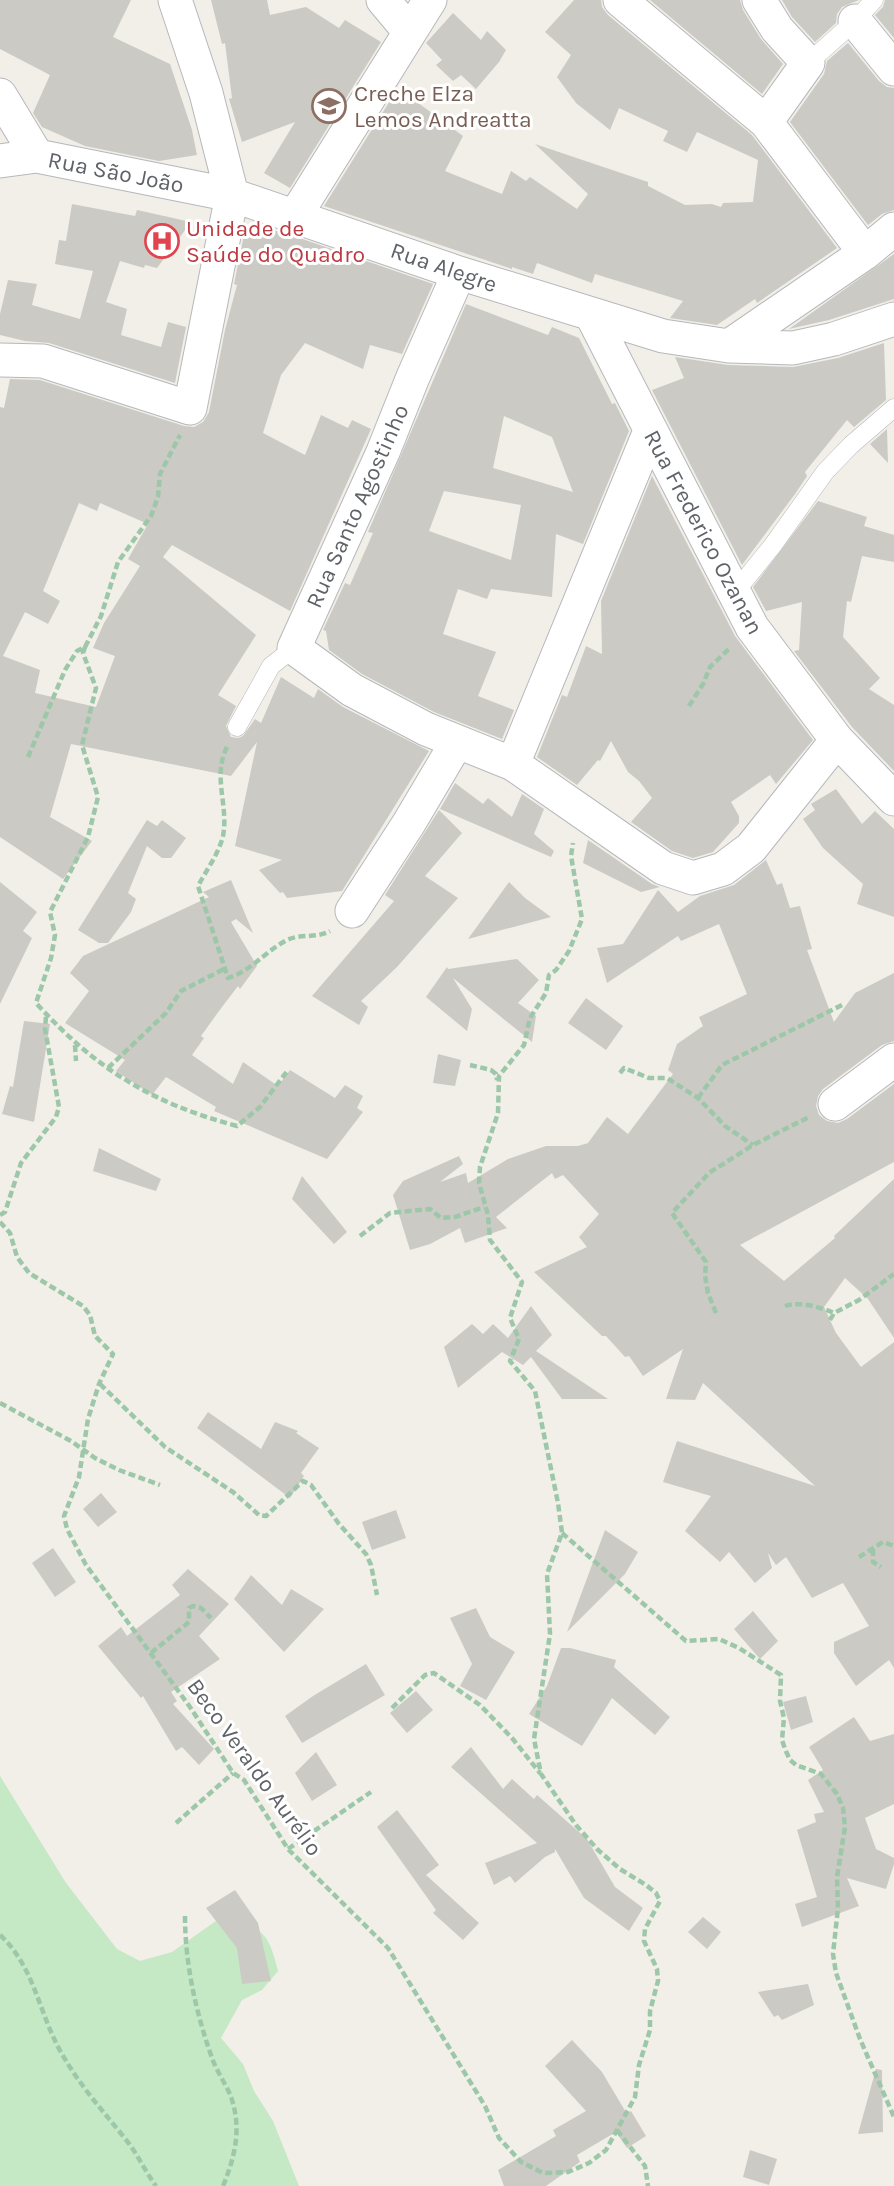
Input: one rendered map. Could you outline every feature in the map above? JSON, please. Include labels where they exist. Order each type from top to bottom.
[{"type":"street","points":[[0,360],[43,361],[190,408],[232,195],[206,93],[175,0]]},
{"type":"street","points":[[383,0],[409,31]]},
{"type":"street","points":[[295,216],[429,0]]},
{"type":"street","points":[[620,0],[765,122],[865,253]]},
{"type":"street","points":[[759,0],[777,29],[808,63],[765,122]]},
{"type":"street","points":[[865,11],[894,69]]},
{"type":"street","points":[[0,95],[37,156]]},
{"type":"street","name":"Rua São João","points":[[0,161],[37,156],[232,195]]},
{"type":"street","name":"Rua Alegre","points":[[232,195],[459,273],[663,336],[729,346],[793,348],[834,339],[894,319]]},
{"type":"street","points":[[729,346],[865,253],[894,229]]},
{"type":"street","name":"Rua Santo Agostinho","points":[[294,648],[383,452],[459,273]]},
{"type":"street","name":"Rua Frederico Ozanan","points":[[591,314],[752,627],[837,740],[894,799]]},
{"type":"street","points":[[513,764],[650,431]]},
{"type":"street","points":[[294,648],[352,690],[426,729],[513,764],[663,868],[693,878],[723,869],[751,848],[837,740]]},
{"type":"street","points":[[352,911],[457,742]]},
{"type":"street","points":[[835,1104],[894,1060]]},
{"type":"lane","points":[[808,63],[865,11]]},
{"type":"lane","points":[[735,592],[773,545],[825,472],[851,445],[894,408]]},
{"type":"lane","name":"Rua Santo Agostinho","points":[[234,734],[271,666],[294,648]]},
{"type":"path","points":[[190,408],[160,474],[158,497],[151,516],[118,562],[101,616],[83,653],[96,688],[82,745],[97,797],[88,836],[50,912],[55,935],[51,958],[36,1003],[75,1044],[141,1091],[205,1118],[237,1126],[260,1107],[288,1070]]},
{"type":"path","points":[[689,706],[710,667],[752,627]]},
{"type":"path","points":[[28,757],[65,670],[77,651],[85,647]]},
{"type":"path","points":[[234,734],[221,763],[220,781],[225,821],[222,839],[198,886],[228,978],[239,975],[286,940],[299,936]]},
{"type":"path","points":[[541,1774],[534,1739],[550,1634],[547,1574],[562,1533],[535,1391],[510,1361],[519,1339],[510,1318],[522,1282],[490,1240],[488,1214],[479,1183],[480,1167],[498,1114],[499,1076],[524,1045],[530,1018],[546,993],[549,975],[556,970],[569,951],[582,919],[571,856],[578,810]]},
{"type":"path","points":[[108,1068],[166,1013],[181,991],[225,969]]},
{"type":"path","points":[[698,1098],[722,1065],[844,1004]]},
{"type":"path","points":[[0,1215],[5,1212],[21,1163],[56,1117],[59,1107],[45,1029],[47,1015]]},
{"type":"path","points":[[75,1044],[76,1061]]},
{"type":"path","points":[[470,1065],[491,1070],[496,1074],[498,1085]]},
{"type":"path","points":[[620,1073],[624,1068],[649,1078],[667,1078],[698,1098],[725,1126],[753,1145]]},
{"type":"path","points":[[716,1313],[708,1293],[706,1262],[672,1213],[709,1173],[753,1145],[835,1104]]},
{"type":"path","points":[[360,1236],[390,1213],[430,1209],[442,1218],[455,1217],[484,1207]]},
{"type":"path","name":"Beco Veraldo Aurélio","points":[[0,1222],[10,1233],[17,1257],[29,1273],[83,1306],[90,1315],[95,1336],[113,1354],[99,1384],[88,1419],[74,1495],[64,1516],[67,1529],[86,1565],[190,1707],[233,1773],[244,1780],[288,1849],[388,1948],[485,2106],[499,2138],[521,2162],[543,2172],[568,2172],[589,2163],[606,2150],[635,2097],[639,2065],[650,2030],[650,2011],[658,1981],[657,1969],[644,1941],[645,1929],[660,1901],[656,1893],[621,1870],[598,1850],[576,1825],[541,1774]]},
{"type":"path","points":[[830,1320],[834,1313],[859,1300],[894,1274]]},
{"type":"path","points":[[785,1306],[793,1303],[834,1313]]},
{"type":"path","points":[[99,1384],[165,1447],[233,1492],[259,1515],[266,1516],[303,1481],[311,1485],[339,1524],[366,1554],[377,1595]]},
{"type":"path","points":[[0,1403],[119,1470],[160,1485]]},
{"type":"path","points":[[562,1533],[686,1641],[719,1639],[739,1648],[781,1675],[780,1701],[784,1718],[782,1740],[790,1760],[796,1765],[821,1773],[837,1794],[843,1808],[845,1827],[837,1877],[835,1964],[841,1991],[894,2117]]},
{"type":"path","points":[[859,1557],[883,1542],[894,1546]]},
{"type":"path","points":[[873,1548],[873,1562],[881,1567]]},
{"type":"path","points":[[151,1653],[189,1622],[189,1608],[201,1608],[211,1618]]},
{"type":"path","points":[[392,1708],[425,1675],[434,1673],[480,1705],[512,1738],[541,1774]]},
{"type":"path","points":[[176,1823],[233,1773]]},
{"type":"path","points":[[288,1849],[370,1792]]},
{"type":"path","points":[[185,1916],[185,1938],[194,1997],[212,2058],[221,2081],[231,2096],[236,2119],[237,2143],[223,2186]]},
{"type":"path","points":[[0,1935],[23,1965],[52,2036],[68,2066],[99,2110],[137,2154],[156,2186]]},
{"type":"path","points":[[617,2130],[645,2166],[648,2186]]},
{"type":"green space","points":[[0,1776],[66,1883],[117,1949],[140,1961],[172,1952],[223,1916],[255,1928],[266,1939],[278,1971],[262,1990],[242,2000],[221,2038],[243,2064],[254,2091],[273,2121],[299,2186],[0,2186]]},
{"type":"building","points":[[0,0],[131,0],[113,37],[170,64],[192,130],[197,155],[159,161],[85,146],[42,127],[33,113],[50,75],[0,49]]},
{"type":"building","points":[[211,0],[267,0],[270,15],[306,7],[339,28],[345,20],[381,42],[290,188],[264,173],[295,122],[242,142],[229,99],[232,98],[225,43],[222,44]]},
{"type":"building","points":[[574,0],[601,0],[608,15],[752,135],[837,248],[757,303],[755,299],[717,325],[670,318],[683,301],[595,274],[592,283],[537,263],[533,274],[512,269],[324,206],[398,88],[463,136],[445,171],[502,194],[511,171],[526,181],[530,177],[577,209],[588,194],[535,144],[648,182],[648,186],[685,205],[712,204],[721,207],[723,203],[753,202],[758,160],[697,132],[687,152],[663,141],[668,131],[619,108],[610,130],[576,103],[557,77],[571,55],[545,32]]},
{"type":"building","points":[[650,0],[740,0],[761,39],[783,64],[762,94]]},
{"type":"building","points":[[782,0],[859,0],[842,7],[837,14],[836,23],[815,42],[792,17]]},
{"type":"building","points":[[885,0],[894,0],[894,38],[875,15],[883,7]]},
{"type":"building","points":[[453,13],[481,40],[487,31],[506,50],[476,89],[461,75],[453,81],[436,65],[442,60],[426,43]]},
{"type":"building","points":[[848,43],[879,81],[894,88],[894,210],[882,214],[868,225],[790,122],[824,74],[827,61]]},
{"type":"building","points":[[72,204],[135,216],[137,210],[191,222],[157,268],[145,265],[144,268],[120,261],[106,302],[127,309],[121,335],[161,347],[168,322],[186,327],[175,383],[49,343],[0,335],[0,314],[8,280],[37,284],[32,305],[80,319],[93,271],[55,264],[59,240],[66,241]]},
{"type":"building","points":[[246,225],[282,232],[433,284],[402,354],[370,345],[363,369],[305,343],[281,375],[263,433],[305,455],[321,415],[348,428],[352,420],[371,429],[290,611],[172,545],[163,557],[256,635],[218,695],[236,706],[226,726],[231,737],[243,736],[255,719],[261,723],[281,677],[314,698],[318,689],[343,707],[429,751],[342,891],[287,898],[259,870],[282,860],[235,846],[257,742],[231,776],[71,744],[50,817],[92,841],[63,879],[0,837],[0,407],[4,408],[10,379],[40,380],[194,427],[203,422],[209,412],[237,285],[234,284]],"holes":[[[79,503],[97,511],[100,503],[148,524],[128,559],[140,566],[104,623],[93,648],[115,656],[96,707],[35,693],[40,670],[3,656],[25,612],[48,624],[60,601],[43,591]]]},
{"type":"building","points":[[894,254],[894,299],[829,320],[789,329]]},
{"type":"building","points":[[466,304],[548,335],[552,327],[579,338],[612,404],[615,403],[629,431],[583,544],[556,534],[552,597],[491,589],[487,599],[458,589],[443,634],[496,652],[478,696],[514,710],[502,739],[434,712],[362,674],[329,650],[326,631],[323,630],[345,583],[350,585],[373,533],[368,532]],"holes":[[[504,416],[552,437],[573,492],[493,468]],[[444,491],[521,505],[511,560],[429,531]]]},
{"type":"building","points":[[884,343],[886,400],[854,427],[847,420],[805,472],[807,476],[795,494],[742,565],[652,390],[684,378],[675,357],[728,365],[793,367],[838,358]]},
{"type":"building","points":[[887,429],[888,463],[870,444]]},
{"type":"building","points":[[652,476],[735,636],[813,740],[776,784],[770,775],[731,802],[739,816],[739,823],[713,852],[693,858],[672,851],[631,822],[652,798],[628,772],[611,741],[600,761],[598,760],[577,785],[537,757],[562,695],[567,697],[586,646],[602,654],[601,601]]},
{"type":"building","points":[[818,501],[867,517],[864,526],[894,535],[894,562],[862,556],[851,602],[847,601],[843,637],[880,678],[869,689],[894,705],[894,771],[852,727],[794,651],[799,650],[802,602],[766,611],[753,587]]},
{"type":"building","points":[[455,783],[483,804],[488,798],[512,817],[522,794],[544,809],[534,834],[554,851],[551,857],[440,809]]},
{"type":"building","points":[[836,789],[862,824],[875,811],[894,829],[894,917],[857,904],[863,884],[823,848],[803,819],[815,810],[811,804]]},
{"type":"building","points":[[439,810],[462,833],[425,876],[458,898],[397,967],[361,1001],[368,1007],[359,1025],[312,996],[394,901],[385,895]]},
{"type":"building","points":[[147,820],[157,826],[162,820],[186,838],[171,858],[162,858],[147,846],[128,893],[136,899],[131,912],[108,943],[99,943],[78,930]]},
{"type":"building","points":[[588,840],[660,887],[641,892],[583,863]]},
{"type":"building","points":[[766,860],[777,885],[782,883],[790,908],[800,906],[812,949],[807,950],[834,1022],[855,993],[894,973],[894,1041],[882,1045],[823,1089],[816,1106],[819,1115],[827,1121],[838,1123],[894,1084],[894,1162],[740,1245],[784,1281],[835,1238],[834,1236],[894,1179],[894,1338],[868,1299],[845,1278],[824,1307],[836,1333],[861,1367],[894,1342],[894,1668],[889,1660],[856,1686],[834,1653],[834,1642],[869,1626],[843,1583],[812,1598],[786,1557],[776,1565],[768,1553],[772,1568],[755,1583],[729,1552],[720,1562],[685,1531],[711,1496],[663,1482],[677,1441],[815,1486],[703,1383],[695,1400],[666,1399],[683,1349],[643,1376],[629,1356],[625,1357],[606,1336],[602,1336],[534,1272],[587,1247],[579,1237],[599,1214],[563,1175],[555,1179],[552,1173],[496,1217],[507,1228],[465,1243],[460,1228],[430,1244],[410,1250],[393,1195],[403,1181],[459,1156],[463,1164],[440,1182],[466,1173],[468,1183],[508,1159],[546,1146],[578,1146],[588,1143],[607,1117],[628,1134],[673,1074],[668,1070],[677,1044],[703,1026],[699,1017],[747,994],[719,924],[681,941],[678,936],[607,983],[597,948],[623,944],[658,890],[678,912],[700,896],[734,885]]},
{"type":"building","points":[[231,880],[253,933],[236,919],[231,922],[257,966],[219,1011],[201,1036],[204,1038],[192,1055],[233,1084],[243,1062],[278,1086],[290,1070],[335,1098],[345,1085],[363,1096],[357,1108],[363,1112],[327,1159],[214,1111],[216,1107],[166,1077],[152,1095],[116,1071],[125,1060],[65,1023],[89,991],[70,973],[83,956],[209,897],[203,892]]},
{"type":"building","points":[[0,882],[37,912],[23,931],[32,938],[0,1004]]},
{"type":"building","points":[[509,882],[551,917],[468,939]]},
{"type":"building","points":[[517,959],[539,980],[518,1003],[536,1016],[532,1042],[453,978],[472,1009],[467,1031],[426,997],[447,967],[448,969]]},
{"type":"building","points":[[586,998],[623,1026],[606,1050],[568,1023]]},
{"type":"building","points":[[24,1021],[50,1024],[34,1122],[2,1114],[10,1086],[13,1087]]},
{"type":"building","points":[[438,1054],[461,1060],[455,1086],[433,1083]]},
{"type":"building","points":[[99,1148],[161,1179],[156,1191],[93,1171]]},
{"type":"building","points":[[302,1176],[347,1232],[334,1244],[292,1199]]},
{"type":"building","points":[[531,1306],[552,1335],[536,1351],[608,1399],[562,1399],[531,1357],[523,1365],[502,1352],[458,1388],[444,1347],[472,1324],[483,1334],[493,1324],[508,1338]]},
{"type":"building","points":[[208,1412],[261,1449],[275,1422],[298,1431],[296,1433],[319,1448],[301,1473],[304,1476],[290,1498],[197,1428]]},
{"type":"building","points":[[101,1493],[117,1512],[98,1527],[83,1509]]},
{"type":"building","points":[[396,1510],[406,1538],[372,1550],[362,1522]]},
{"type":"building","points":[[605,1530],[638,1552],[625,1574],[567,1632]]},
{"type":"building","points":[[53,1548],[76,1582],[55,1597],[32,1563]]},
{"type":"building","points":[[188,1569],[229,1604],[199,1636],[220,1659],[171,1692],[177,1701],[173,1704],[214,1749],[199,1765],[182,1747],[176,1751],[143,1696],[141,1698],[98,1646],[121,1627],[127,1636],[180,1595],[172,1585]]},
{"type":"building","points":[[251,1575],[282,1605],[291,1589],[324,1609],[284,1652],[234,1599]]},
{"type":"building","points":[[476,1608],[490,1637],[515,1652],[486,1700],[460,1686],[472,1664],[450,1618]]},
{"type":"building","points":[[753,1611],[778,1641],[760,1659],[734,1629]]},
{"type":"building","points":[[561,1648],[616,1660],[614,1667],[670,1717],[655,1735],[612,1698],[582,1746],[529,1714],[547,1686]]},
{"type":"building","points":[[366,1664],[385,1695],[302,1743],[285,1716]]},
{"type":"building","points":[[416,1691],[433,1710],[407,1733],[390,1713]]},
{"type":"building","points":[[806,1696],[813,1722],[791,1730],[783,1702]]},
{"type":"building","points":[[854,1717],[870,1741],[894,1734],[894,1804],[865,1818],[876,1849],[894,1858],[894,1864],[886,1889],[847,1878],[859,1906],[802,1927],[795,1904],[817,1897],[797,1830],[816,1822],[814,1814],[824,1812],[808,1780],[823,1770],[809,1747]]},
{"type":"building","points":[[471,1747],[503,1789],[512,1779],[534,1799],[537,1795],[587,1839],[615,1887],[643,1908],[629,1931],[584,1898],[555,1849],[555,1852],[545,1857],[515,1883],[510,1876],[494,1885],[485,1863],[537,1843],[451,1767]]},
{"type":"building","points":[[316,1752],[337,1785],[312,1801],[295,1773]]},
{"type":"building","points":[[397,1810],[439,1865],[426,1875],[479,1923],[463,1940],[433,1913],[436,1910],[377,1827]]},
{"type":"building","points":[[235,1890],[258,1923],[271,1981],[242,1984],[237,1948],[206,1908]]},
{"type":"building","points":[[703,1917],[721,1932],[707,1949],[688,1932]]},
{"type":"building","points":[[808,1984],[814,2005],[782,2020],[778,2015],[774,2017],[758,1992]]},
{"type":"building","points":[[572,2040],[602,2072],[627,2114],[631,2111],[646,2136],[627,2148],[616,2132],[577,2155],[580,2162],[546,2186],[504,2186],[498,2170],[556,2136],[553,2130],[586,2111],[545,2066]]},
{"type":"building","points":[[876,2069],[882,2070],[883,2132],[858,2134]]},
{"type":"building","points":[[750,2150],[777,2159],[769,2185],[743,2177]]},
{"type":"place","name":"Creche Elza Lemos Andreatta","points":[[329,106]]},
{"type":"place","name":"Unidade de Saúde do Quadro","points":[[162,241]]}]
